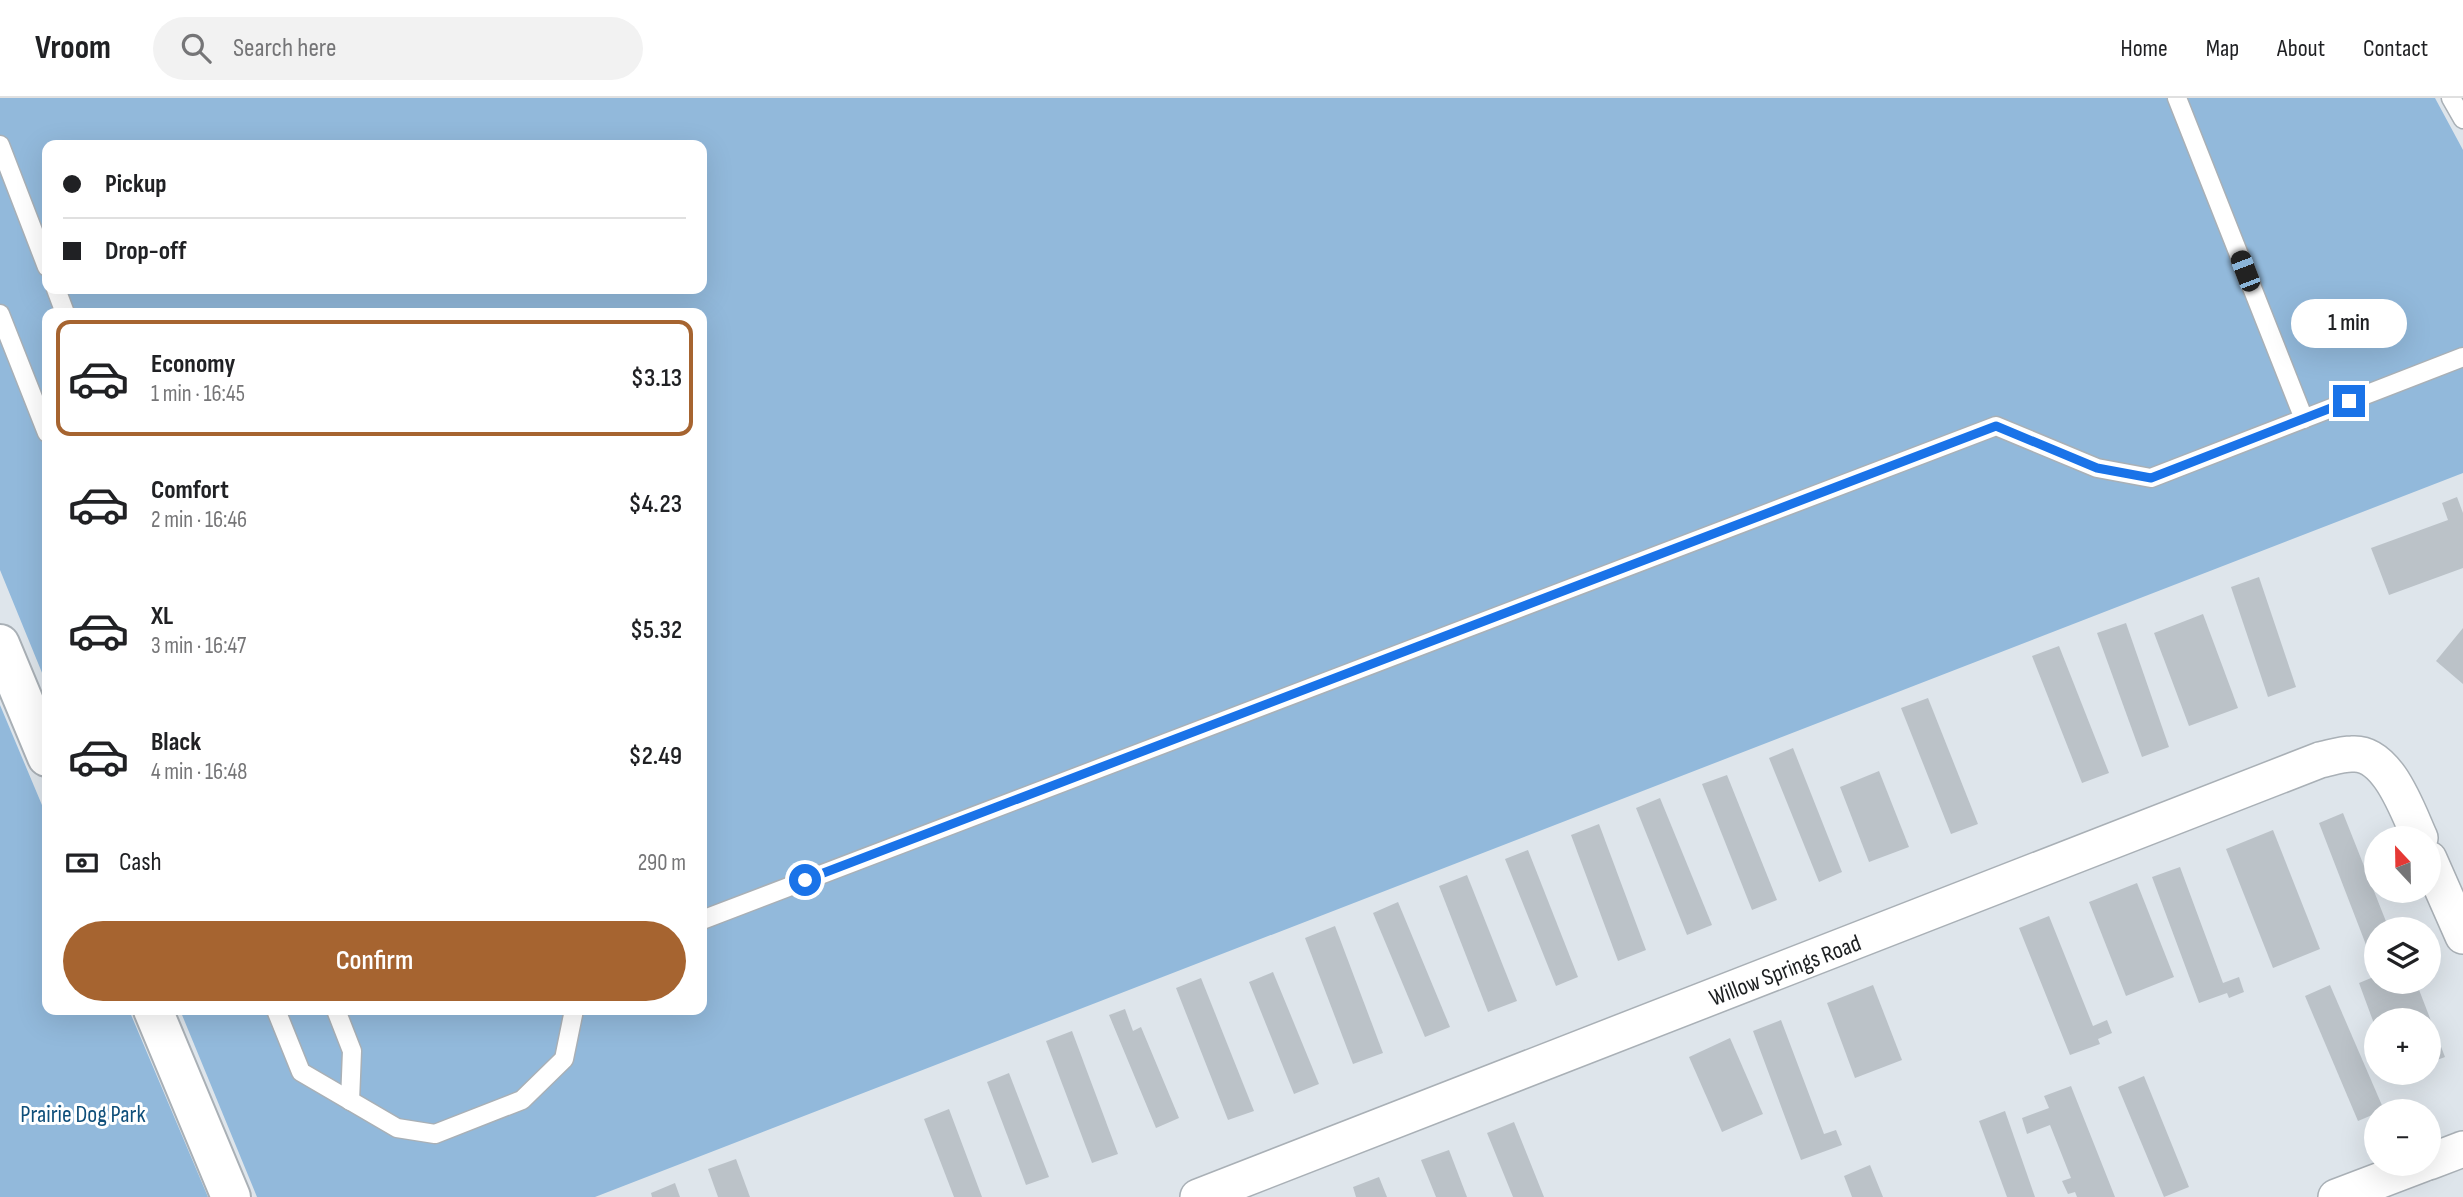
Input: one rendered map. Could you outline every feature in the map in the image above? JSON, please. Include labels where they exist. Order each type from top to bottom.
[{"type":"street","points":[[0,644],[42,745]]},
{"type":"street","name":"Willow Springs Road","points":[[1198,1197],[2320,760],[2354,753],[2374,759],[2397,787],[2415,826]]},
{"type":"street","points":[[2441,886],[2463,936]]},
{"type":"street","points":[[155,1015],[232,1197]]},
{"type":"street","points":[[2441,1157],[2463,1149]]},
{"type":"street","points":[[2336,1197],[2391,1176]]},
{"type":"lane","points":[[2177,98],[2304,419]]},
{"type":"lane","points":[[2451,98],[2463,119]]},
{"type":"lane","points":[[0,145],[42,254]]},
{"type":"lane","points":[[0,314],[42,420]]},
{"type":"lane","points":[[707,918],[1996,426],[2097,468],[2151,478],[2463,357]]},
{"type":"lane","points":[[278,1015],[301,1072],[397,1128],[435,1134],[522,1100],[564,1059],[573,1015]]},
{"type":"lane","points":[[339,1015],[352,1051],[350,1101]]},
{"type":"green space","points":[[0,98],[2435,98],[2463,150],[2463,473],[595,1197],[257,1197],[182,1015],[707,1015],[707,308],[42,308],[42,673],[0,570]]},
{"type":"green space","name":"Prairie Dog Park","points":[[0,705],[42,805],[42,1015],[131,1015],[208,1197],[0,1197]]},
{"type":"building","points":[[2457,497],[2463,513],[2463,568],[2389,595],[2371,548],[2448,520],[2442,503]]},
{"type":"building","points":[[2259,577],[2296,687],[2268,697],[2231,587]]},
{"type":"building","points":[[2203,614],[2238,708],[2189,726],[2154,633]]},
{"type":"building","points":[[2126,623],[2169,747],[2142,757],[2097,633]]},
{"type":"building","points":[[2463,628],[2463,684],[2436,661]]},
{"type":"building","points":[[2059,646],[2109,773],[2082,783],[2032,656]]},
{"type":"building","points":[[1928,698],[1978,824],[1951,834],[1901,708]]},
{"type":"building","points":[[1793,748],[1842,872],[1819,882],[1769,758]]},
{"type":"building","points":[[1879,771],[1909,847],[1869,862],[1840,787]]},
{"type":"building","points":[[1727,775],[1777,900],[1752,910],[1702,784]]},
{"type":"building","points":[[1660,798],[1712,925],[1687,935],[1636,808]]},
{"type":"building","points":[[2343,813],[2364,866],[2364,903],[2379,903],[2384,917],[2364,917],[2364,940],[2319,823]]},
{"type":"building","points":[[1599,824],[1646,950],[1618,961],[1571,835]]},
{"type":"building","points":[[2273,830],[2320,949],[2273,968],[2226,849]]},
{"type":"building","points":[[1528,850],[1578,977],[1556,986],[1505,859]]},
{"type":"building","points":[[2180,867],[2223,983],[2239,977],[2244,992],[2229,998],[2227,993],[2199,1003],[2152,877]]},
{"type":"building","points":[[1467,875],[1517,1001],[1488,1012],[1439,886]]},
{"type":"building","points":[[2137,883],[2174,977],[2126,996],[2089,902]]},
{"type":"building","points":[[1398,902],[1450,1027],[1425,1037],[1373,913]]},
{"type":"building","points":[[2049,916],[2093,1026],[2107,1020],[2112,1033],[2098,1039],[2100,1044],[2070,1055],[2019,928]]},
{"type":"building","points":[[1335,926],[1383,1053],[1353,1064],[1305,938]]},
{"type":"building","points":[[1273,972],[1319,1084],[1294,1094],[1249,982]]},
{"type":"building","points":[[1201,978],[1254,1111],[1228,1120],[1176,988]]},
{"type":"building","points":[[2364,981],[2364,994],[2421,994],[2426,1008],[2368,1008],[2359,983]]},
{"type":"building","points":[[1873,985],[1902,1060],[1855,1078],[1827,1003]]},
{"type":"building","points":[[2330,985],[2364,1064],[2364,1085],[2373,1085],[2379,1099],[2364,1099],[2364,1118],[2358,1121],[2305,996]]},
{"type":"building","points":[[1125,1009],[1133,1031],[1141,1027],[1179,1118],[1156,1128],[1109,1015]]},
{"type":"building","points":[[1781,1020],[1824,1134],[1836,1130],[1842,1145],[1801,1160],[1753,1031]]},
{"type":"building","points":[[1072,1031],[1118,1154],[1092,1163],[1046,1041]]},
{"type":"building","points":[[1730,1038],[1763,1114],[1722,1132],[1689,1057]]},
{"type":"building","points":[[1009,1073],[1049,1177],[1026,1185],[987,1082]]},
{"type":"building","points":[[2144,1076],[2189,1187],[2164,1197],[2118,1087]]},
{"type":"building","points":[[2071,1086],[2115,1197],[2077,1197],[2075,1192],[2068,1194],[2062,1181],[2071,1178],[2050,1125],[2027,1134],[2022,1118],[2049,1108],[2044,1096]]},
{"type":"building","points":[[949,1109],[982,1197],[954,1197],[924,1119]]},
{"type":"building","points":[[2005,1111],[2035,1197],[2007,1197],[1979,1121]]},
{"type":"building","points":[[1514,1122],[1544,1197],[1513,1197],[1487,1133]]},
{"type":"building","points":[[1449,1150],[1467,1197],[1436,1197],[1421,1160]]},
{"type":"building","points":[[736,1159],[750,1197],[718,1197],[708,1169]]},
{"type":"building","points":[[1870,1165],[1883,1197],[1852,1197],[1844,1176]]},
{"type":"building","points":[[1379,1177],[1387,1197],[1356,1197],[1353,1187]]},
{"type":"building","points":[[675,1183],[680,1197],[652,1197],[651,1193]]},
{"type":"route","points":[[805,880],[1996,426],[2097,468],[2151,478],[2349,401]]}]
